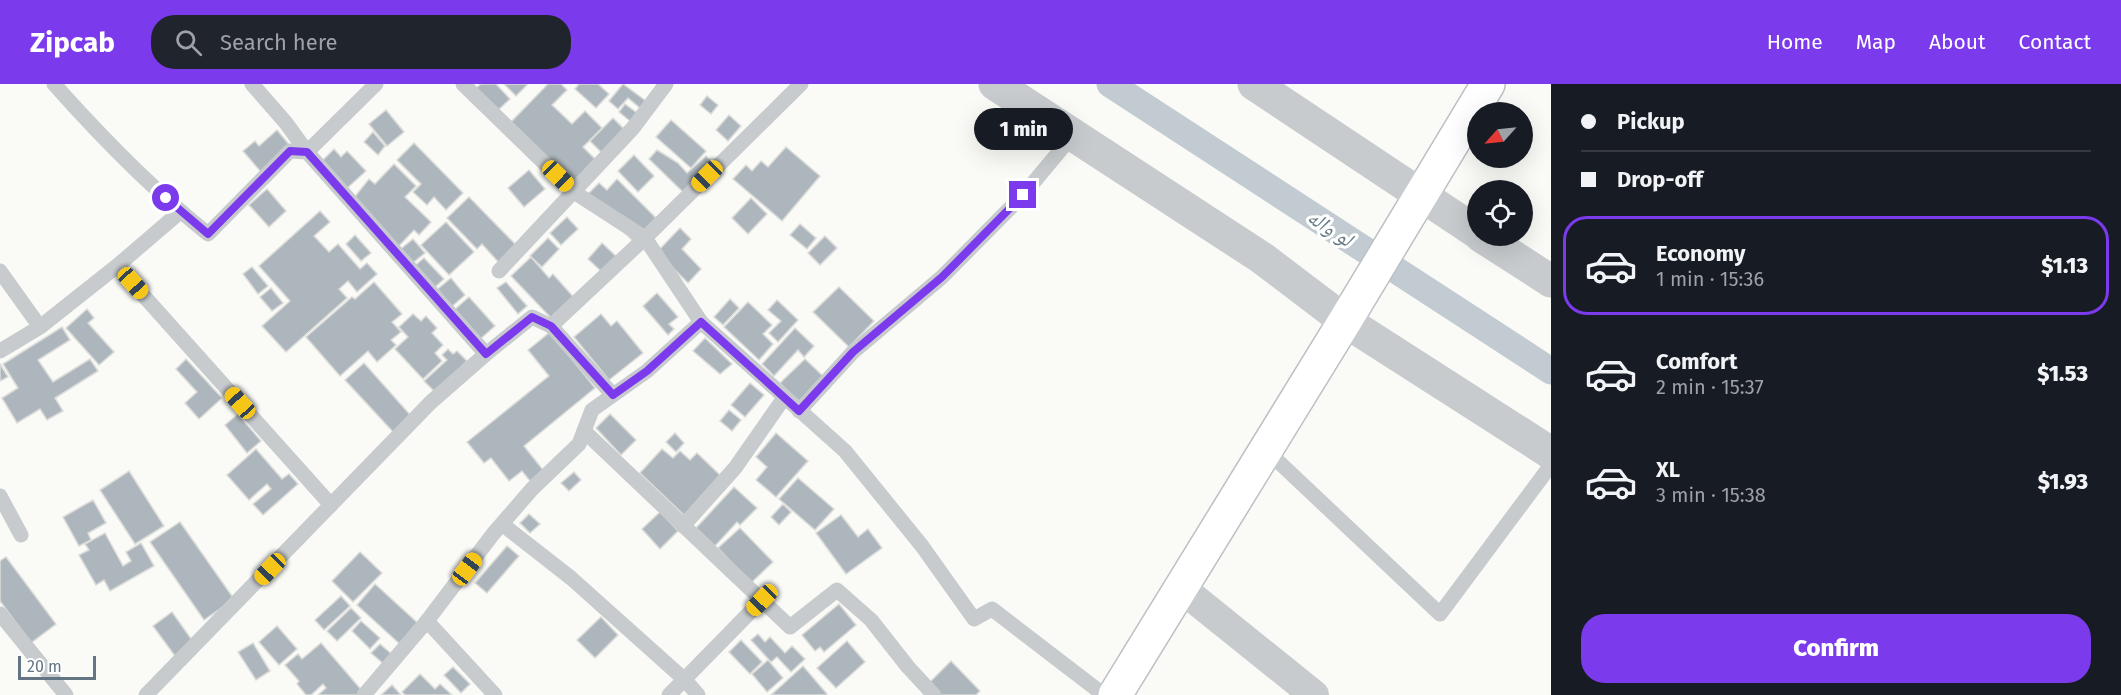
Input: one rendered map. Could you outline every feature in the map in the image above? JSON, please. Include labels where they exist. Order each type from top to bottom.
[{"type":"main road","points":[[1115,695],[1488,84]]},
{"type":"street","points":[[995,84],[1262,258],[1345,321],[1551,453]]},
{"type":"street","points":[[1254,84],[1467,226]]},
{"type":"street","points":[[1497,246],[1551,281]]},
{"type":"street","points":[[1181,588],[1314,695]]},
{"type":"lane","points":[[54,84],[109,145],[180,212],[208,234],[290,151],[307,152],[376,84]]},
{"type":"lane","points":[[252,84],[286,123],[307,152],[486,354]]},
{"type":"lane","points":[[463,84],[574,192],[645,238],[701,322],[845,452],[922,546],[974,619],[992,609],[1104,695]]},
{"type":"lane","points":[[499,271],[633,128],[666,84]]},
{"type":"lane","points":[[551,326],[645,238],[801,84]]},
{"type":"lane","points":[[799,411],[853,352],[942,277],[1023,195],[1073,135]]},
{"type":"lane","points":[[0,351],[40,327],[180,212]]},
{"type":"lane","points":[[117,266],[332,506]]},
{"type":"lane","points":[[0,271],[40,327]]},
{"type":"lane","points":[[146,695],[431,402],[532,317],[551,326],[613,395]]},
{"type":"lane","points":[[364,695],[427,621],[502,524],[532,489],[579,444],[592,410],[647,371],[701,322]]},
{"type":"lane","points":[[683,526],[735,468],[784,398]]},
{"type":"lane","points":[[584,431],[790,627],[837,590],[871,620],[908,667],[934,695]]},
{"type":"lane","points":[[1266,450],[1440,614],[1551,465]]},
{"type":"lane","points":[[0,496],[21,535]]},
{"type":"lane","points":[[502,524],[571,578],[698,695]]},
{"type":"lane","points":[[669,695],[762,600]]},
{"type":"lane","points":[[0,614],[66,695]]},
{"type":"lane","points":[[427,621],[495,695]]},
{"type":"building","points":[[481,84],[496,84],[510,99],[496,112],[475,89]]},
{"type":"building","points":[[504,84],[526,84],[527,85],[516,96]]},
{"type":"building","points":[[548,84],[561,84],[567,90],[552,105],[572,124],[585,111],[602,128],[583,147],[595,159],[571,184],[510,123]]},
{"type":"building","points":[[579,84],[598,84],[609,94],[596,108],[575,89]]},
{"type":"building","points":[[623,84],[646,101],[640,108],[628,98],[618,109],[609,101]]},
{"type":"building","points":[[707,96],[718,105],[711,114],[700,105]]},
{"type":"building","points":[[625,104],[637,113],[631,122],[619,112]]},
{"type":"building","points":[[386,110],[404,132],[387,146],[369,124]]},
{"type":"building","points":[[729,115],[741,126],[728,141],[716,130]]},
{"type":"building","points":[[613,118],[625,130],[602,153],[590,141]]},
{"type":"building","points":[[671,120],[706,151],[691,168],[656,137]]},
{"type":"building","points":[[277,130],[291,147],[261,172],[243,151],[255,141],[259,146]]},
{"type":"building","points":[[373,132],[385,146],[378,155],[364,142]]},
{"type":"building","points":[[414,143],[463,193],[446,210],[434,197],[427,205],[413,192],[421,184],[397,160]]},
{"type":"building","points":[[786,147],[820,176],[782,221],[733,179],[746,165],[752,171],[761,161],[768,167]]},
{"type":"building","points":[[334,149],[341,157],[347,151],[366,171],[345,190],[320,163]]},
{"type":"building","points":[[657,150],[678,163],[687,173],[706,156],[714,164],[683,192],[649,159]]},
{"type":"building","points":[[634,155],[654,176],[638,192],[618,171]]},
{"type":"building","points":[[394,164],[416,186],[405,197],[431,222],[419,235],[414,230],[397,248],[353,199],[369,179],[375,184]]},
{"type":"building","points":[[529,170],[545,189],[524,207],[508,188]]},
{"type":"building","points":[[617,179],[656,218],[634,242],[587,195],[599,183],[607,190]]},
{"type":"building","points":[[267,189],[286,211],[269,227],[249,205]]},
{"type":"building","points":[[469,197],[519,248],[501,265],[482,244],[477,249],[447,218]]},
{"type":"building","points":[[751,198],[767,214],[748,234],[732,218]]},
{"type":"building","points":[[320,211],[330,222],[314,236],[329,252],[338,244],[360,269],[367,263],[377,274],[357,292],[348,281],[339,289],[347,298],[286,352],[262,326],[290,301],[259,266]]},
{"type":"building","points":[[567,217],[578,229],[561,245],[550,233]]},
{"type":"building","points":[[446,222],[474,252],[449,275],[421,245]]},
{"type":"building","points":[[800,224],[816,238],[807,249],[790,235]]},
{"type":"building","points":[[680,228],[691,239],[682,249],[701,269],[688,283],[657,252]]},
{"type":"building","points":[[355,235],[371,253],[361,261],[346,244]]},
{"type":"building","points":[[825,236],[837,248],[820,265],[808,253]]},
{"type":"building","points":[[548,238],[559,249],[542,267],[530,256]]},
{"type":"building","points":[[413,239],[425,253],[409,266],[397,252]]},
{"type":"building","points":[[602,243],[618,258],[604,274],[588,259]]},
{"type":"building","points":[[531,257],[549,278],[553,274],[576,300],[554,321],[511,276]]},
{"type":"building","points":[[424,258],[444,279],[433,289],[412,268]]},
{"type":"building","points":[[252,267],[268,286],[258,294],[243,274]]},
{"type":"building","points":[[451,278],[465,295],[449,309],[434,292]]},
{"type":"building","points":[[374,282],[402,314],[392,322],[401,332],[391,340],[396,345],[377,362],[368,351],[340,376],[306,337],[352,297],[355,299]]},
{"type":"building","points":[[506,282],[527,306],[518,314],[497,288]]},
{"type":"building","points":[[839,287],[874,321],[849,347],[813,312]]},
{"type":"building","points":[[271,288],[283,303],[272,311],[260,297]]},
{"type":"building","points":[[657,293],[678,317],[669,324],[674,329],[668,335],[643,306]]},
{"type":"building","points":[[469,297],[495,326],[479,340],[453,311]]},
{"type":"building","points":[[730,299],[739,308],[723,325],[714,317]]},
{"type":"building","points":[[777,300],[798,320],[778,342],[769,333],[781,321],[768,310]]},
{"type":"building","points":[[748,302],[772,325],[763,334],[773,344],[759,360],[724,327]]},
{"type":"building","points":[[87,309],[94,318],[88,323],[114,352],[99,365],[66,328]]},
{"type":"building","points":[[413,314],[421,321],[426,316],[437,328],[432,333],[443,345],[435,353],[442,361],[423,379],[395,349],[408,337],[399,327]]},
{"type":"building","points":[[601,314],[611,326],[617,321],[643,353],[609,380],[574,337]]},
{"type":"building","points":[[62,327],[70,340],[38,360],[53,382],[90,359],[98,371],[55,398],[63,411],[47,420],[40,409],[17,423],[2,398],[18,388],[3,364]]},
{"type":"building","points":[[795,328],[814,346],[804,357],[798,350],[774,376],[762,364]]},
{"type":"building","points":[[550,332],[595,388],[524,446],[543,470],[530,481],[522,471],[509,481],[491,458],[484,463],[467,442],[549,376],[528,350]]},
{"type":"building","points":[[705,338],[732,364],[720,374],[693,351]]},
{"type":"building","points":[[448,349],[453,354],[457,351],[467,361],[435,392],[424,381],[447,360],[442,355]]},
{"type":"building","points":[[186,359],[222,398],[199,419],[185,403],[197,392],[176,369]]},
{"type":"building","points":[[805,359],[827,380],[799,403],[780,383]]},
{"type":"building","points":[[364,363],[412,417],[395,434],[345,380]]},
{"type":"building","points":[[0,364],[8,377],[0,381]]},
{"type":"building","points":[[750,383],[764,395],[745,417],[731,405]]},
{"type":"building","points":[[729,410],[741,420],[732,431],[720,421]]},
{"type":"building","points":[[238,414],[261,441],[247,453],[225,425]]},
{"type":"building","points":[[610,414],[636,440],[621,455],[596,428]]},
{"type":"building","points":[[675,433],[684,443],[676,452],[666,442]]},
{"type":"building","points":[[776,433],[808,461],[776,497],[756,480],[767,467],[756,457]]},
{"type":"building","points":[[256,449],[282,479],[289,474],[298,484],[263,515],[253,504],[271,489],[267,484],[249,500],[227,475]]},
{"type":"building","points":[[662,449],[673,458],[680,451],[690,460],[697,453],[723,478],[686,517],[640,473]]},
{"type":"building","points":[[129,471],[164,526],[135,544],[100,490]]},
{"type":"building","points":[[574,472],[581,480],[569,491],[561,483]]},
{"type":"building","points":[[798,478],[834,509],[815,530],[779,499]]},
{"type":"building","points":[[734,487],[757,508],[740,525],[737,522],[715,546],[696,528]]},
{"type":"building","points":[[93,500],[106,523],[88,533],[91,540],[79,546],[63,517]]},
{"type":"building","points":[[783,504],[791,512],[779,525],[771,517]]},
{"type":"building","points":[[660,512],[678,531],[660,549],[642,529]]},
{"type":"building","points":[[529,514],[540,524],[530,533],[520,523]]},
{"type":"building","points":[[841,515],[858,537],[868,529],[882,548],[846,574],[816,533]]},
{"type":"building","points":[[180,522],[234,599],[204,620],[150,542]]},
{"type":"building","points":[[740,528],[773,562],[751,583],[718,548]]},
{"type":"building","points":[[105,533],[123,566],[131,561],[126,552],[141,543],[154,566],[110,591],[104,580],[96,585],[79,555],[89,550],[85,544]]},
{"type":"building","points":[[507,546],[519,556],[487,593],[475,583]]},
{"type":"building","points":[[360,552],[382,573],[353,602],[332,581]]},
{"type":"building","points":[[6,557],[56,624],[31,643],[0,601],[0,561]]},
{"type":"building","points":[[375,584],[420,625],[402,646],[357,605]]},
{"type":"building","points":[[341,596],[350,606],[324,630],[315,620]]},
{"type":"building","points":[[839,604],[856,625],[824,652],[820,647],[815,651],[802,635]]},
{"type":"building","points":[[351,608],[361,618],[337,641],[327,631]]},
{"type":"building","points":[[172,612],[194,643],[175,656],[153,626]]},
{"type":"building","points":[[601,617],[618,635],[595,658],[577,640]]},
{"type":"building","points":[[361,621],[380,638],[370,649],[352,631]]},
{"type":"building","points":[[277,626],[297,649],[279,665],[259,642]]},
{"type":"building","points":[[758,634],[765,642],[770,637],[785,653],[792,646],[805,659],[791,672],[777,657],[771,662],[751,640]]},
{"type":"building","points":[[741,640],[762,662],[750,674],[729,652]]},
{"type":"building","points":[[847,641],[865,662],[836,688],[817,668]]},
{"type":"building","points":[[253,643],[270,671],[256,680],[238,652]]},
{"type":"building","points":[[321,643],[364,693],[362,695],[318,695],[326,688],[323,684],[311,695],[306,695],[297,684],[299,681],[285,665],[298,654],[302,659]]},
{"type":"building","points":[[380,644],[395,657],[386,666],[371,653]]},
{"type":"building","points":[[768,660],[783,678],[767,692],[752,674]]},
{"type":"building","points":[[951,661],[980,691],[976,695],[936,695],[926,686]]},
{"type":"building","points":[[803,666],[826,695],[771,695]]},
{"type":"building","points":[[453,667],[470,684],[461,693],[444,675]]},
{"type":"building","points":[[420,674],[435,689],[440,684],[452,695],[405,695],[402,692]]},
{"type":"building","points":[[392,685],[401,695],[381,695]]},
{"type":"waterway","name":"لو واله","points":[[1110,84],[1551,371]]},
{"type":"route","points":[[166,198],[208,234],[290,151],[307,152],[486,354],[532,317],[551,326],[613,395],[647,371],[701,322],[799,411],[853,352],[942,277],[1023,195]]}]
